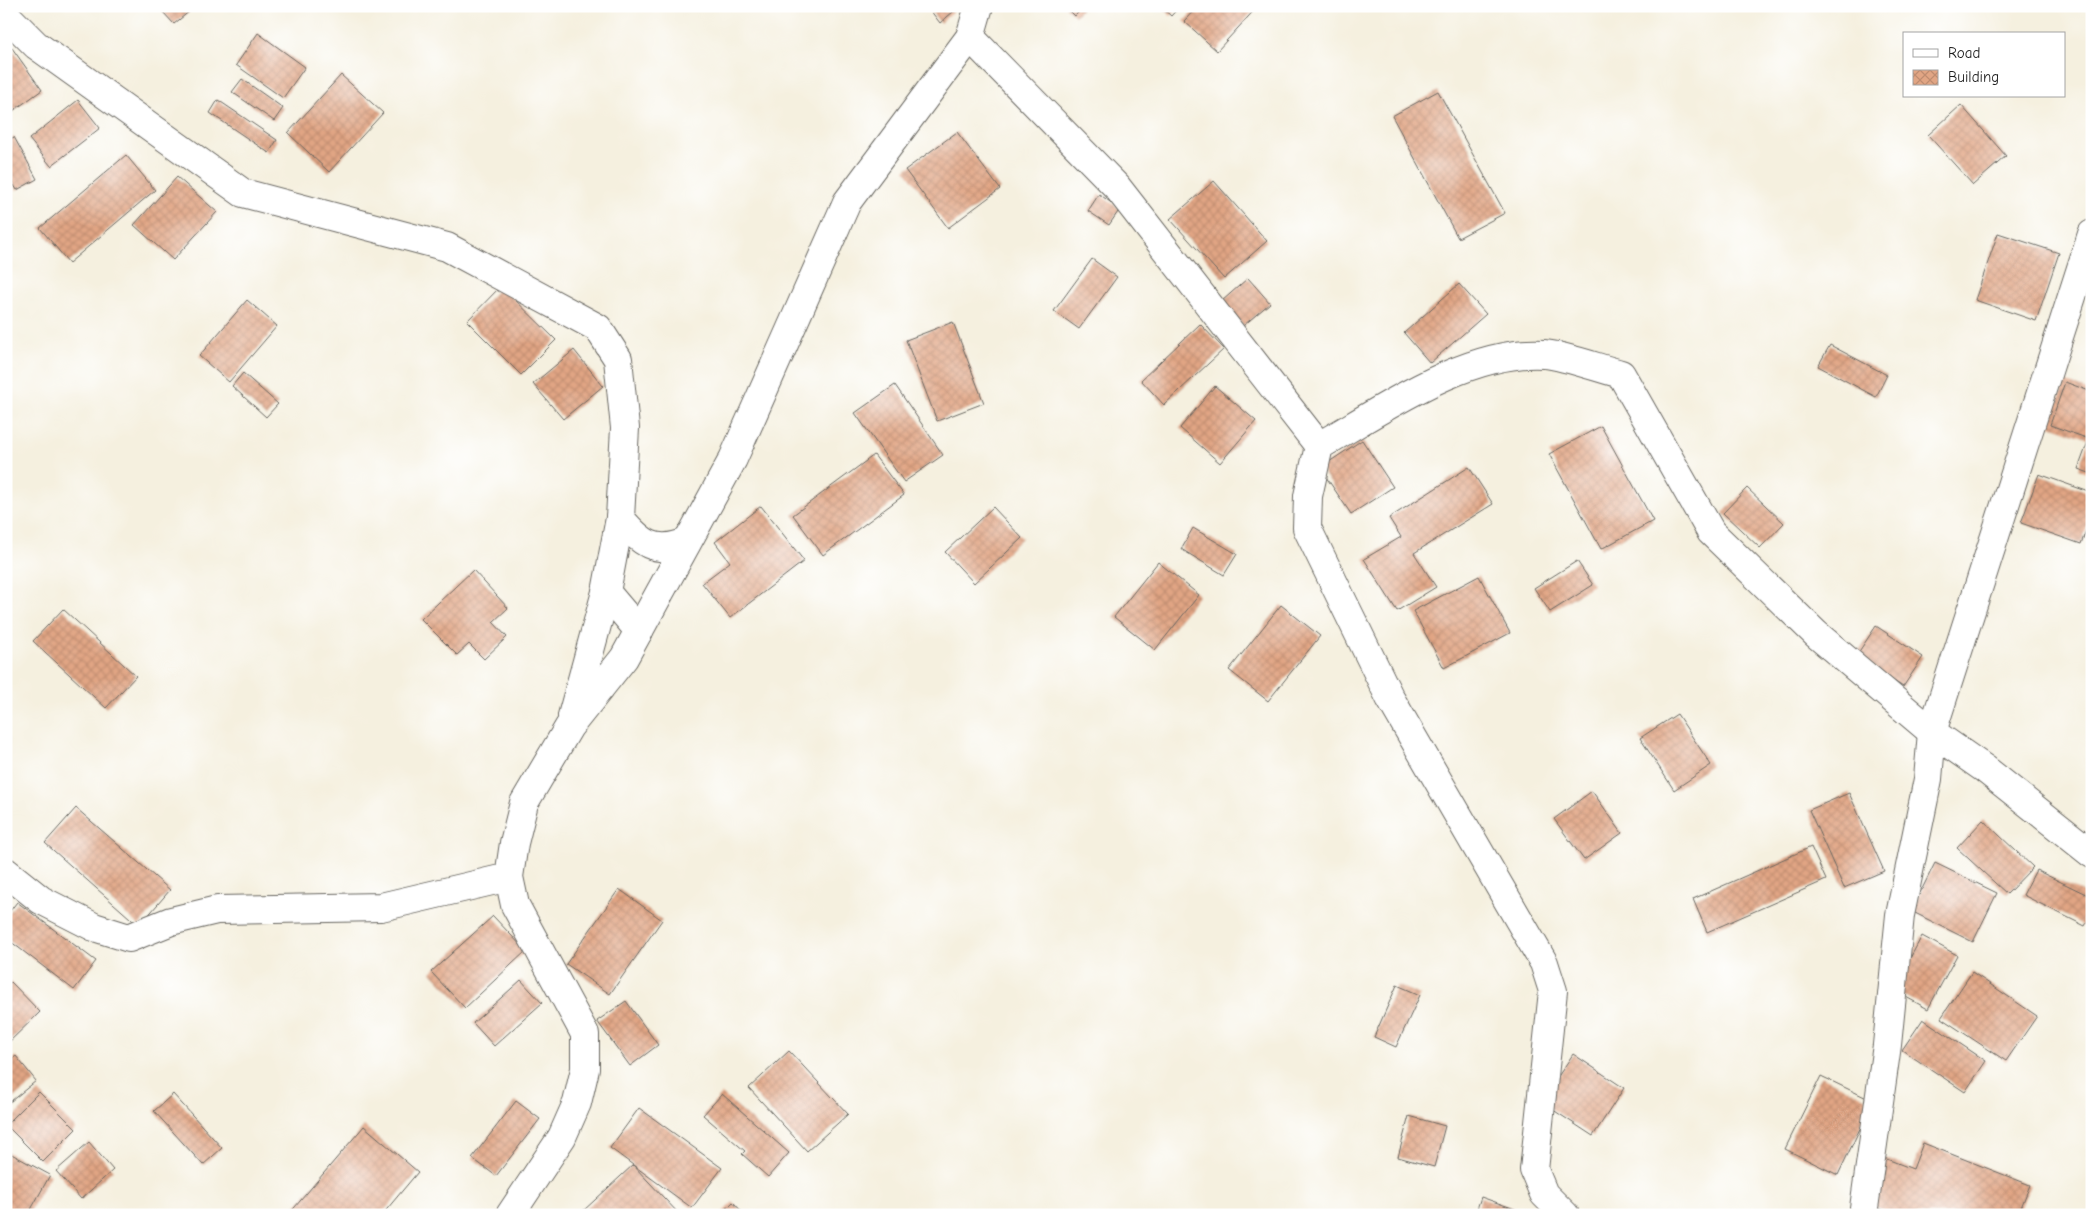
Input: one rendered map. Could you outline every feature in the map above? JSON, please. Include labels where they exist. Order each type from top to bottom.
[{"type":"street","points":[[510,1215],[562,1136],[577,1103],[585,1069],[585,1034],[515,905],[509,877],[514,843],[524,803],[569,727],[624,658],[733,459],[847,202],[970,37],[979,6]]},
{"type":"street","points":[[6,15],[36,45],[243,193],[447,247],[598,328],[618,359],[625,428],[620,518],[606,592],[569,727]]},
{"type":"street","points":[[970,37],[1117,187],[1318,446]]},
{"type":"street","points":[[1863,1215],[1887,1045],[1900,915],[1928,779],[1932,732],[2092,234]]},
{"type":"street","points":[[1565,1215],[1544,1194],[1534,1170],[1553,990],[1544,963],[1390,698],[1307,528],[1308,496],[1318,446],[1429,383],[1488,359],[1544,354],[1621,374],[1711,532],[1816,634],[1932,732],[1985,770],[2092,854]]},
{"type":"street","points":[[620,518],[635,537],[653,546],[670,548],[687,542]]},
{"type":"street","points":[[606,592],[639,631]]},
{"type":"street","points":[[6,872],[41,900],[94,927],[128,938],[171,921],[217,910],[381,907],[509,877]]},
{"type":"building","points":[[168,6],[196,6],[174,24],[162,11]]},
{"type":"building","points":[[927,6],[960,6],[940,23]]},
{"type":"building","points":[[1065,6],[1084,6],[1075,16]]},
{"type":"building","points":[[1160,6],[1180,6],[1171,16]]},
{"type":"building","points":[[1198,6],[1258,6],[1217,51],[1184,21]]},
{"type":"building","points":[[258,33],[305,67],[283,98],[236,65]]},
{"type":"building","points":[[12,48],[42,90],[6,116],[6,52]]},
{"type":"building","points":[[341,75],[383,113],[329,172],[288,133]]},
{"type":"building","points":[[242,79],[283,108],[274,121],[232,92]]},
{"type":"building","points":[[1438,91],[1505,213],[1458,238],[1392,116]]},
{"type":"building","points":[[78,100],[100,128],[51,166],[29,139]]},
{"type":"building","points":[[218,100],[277,140],[269,153],[210,113]]},
{"type":"building","points":[[1961,105],[2006,156],[1973,185],[1928,135]]},
{"type":"building","points":[[957,132],[1000,189],[948,228],[905,170]]},
{"type":"building","points":[[14,137],[37,179],[17,190],[6,172],[6,141]]},
{"type":"building","points":[[126,155],[155,190],[69,263],[40,228]]},
{"type":"building","points":[[177,177],[217,212],[173,260],[134,225]]},
{"type":"building","points":[[1214,181],[1267,241],[1224,279],[1170,219]]},
{"type":"building","points":[[1099,194],[1120,209],[1109,225],[1088,211]]},
{"type":"building","points":[[1998,233],[2059,253],[2036,321],[1975,300]]},
{"type":"building","points":[[1092,259],[1117,277],[1079,329],[1054,311]]},
{"type":"building","points":[[1248,278],[1270,303],[1243,326],[1222,301]]},
{"type":"building","points":[[1459,284],[1486,314],[1430,363],[1404,333]]},
{"type":"building","points":[[501,286],[556,340],[521,375],[467,321]]},
{"type":"building","points":[[247,300],[277,326],[229,382],[199,356]]},
{"type":"building","points":[[953,322],[984,403],[937,421],[906,340]]},
{"type":"building","points":[[1200,324],[1224,349],[1164,405],[1141,380]]},
{"type":"building","points":[[1830,345],[1887,375],[1876,397],[1818,366]]},
{"type":"building","points":[[574,350],[603,386],[563,419],[533,384]]},
{"type":"building","points":[[243,373],[278,404],[266,417],[232,386]]},
{"type":"building","points":[[2065,382],[2092,392],[2092,474],[2078,469],[2089,439],[2050,425]]},
{"type":"building","points":[[895,385],[943,455],[904,482],[855,413]]},
{"type":"building","points":[[1215,386],[1256,421],[1220,463],[1180,428]]},
{"type":"building","points":[[1601,426],[1653,521],[1601,549],[1549,454]]},
{"type":"building","points":[[1362,440],[1393,487],[1351,514],[1320,468]]},
{"type":"building","points":[[874,455],[904,495],[823,555],[793,515]]},
{"type":"building","points":[[1469,467],[1493,504],[1414,553],[1436,587],[1397,611],[1364,559],[1401,537],[1389,518]]},
{"type":"building","points":[[2039,474],[2092,493],[2092,514],[2081,544],[2021,523]]},
{"type":"building","points":[[1747,488],[1784,523],[1760,548],[1723,513]]},
{"type":"building","points":[[761,506],[804,561],[730,618],[702,583],[730,562],[715,542]]},
{"type":"building","points":[[993,507],[1022,538],[974,583],[945,552]]},
{"type":"building","points":[[1193,528],[1237,554],[1224,575],[1181,549]]},
{"type":"building","points":[[1577,561],[1593,585],[1550,612],[1534,588]]},
{"type":"building","points":[[1158,562],[1199,595],[1155,650],[1114,617]]},
{"type":"building","points":[[473,570],[508,608],[493,622],[507,637],[484,659],[469,644],[457,655],[421,619]]},
{"type":"building","points":[[1479,576],[1510,633],[1444,668],[1413,611]]},
{"type":"building","points":[[1281,605],[1320,636],[1268,701],[1229,670]]},
{"type":"building","points":[[63,609],[136,676],[106,708],[33,641]]},
{"type":"building","points":[[1876,626],[1923,657],[1903,687],[1856,656]]},
{"type":"building","points":[[1677,714],[1711,765],[1674,790],[1640,738]]},
{"type":"building","points":[[1592,791],[1622,833],[1584,860],[1554,819]]},
{"type":"building","points":[[1849,793],[1884,871],[1844,888],[1809,810]]},
{"type":"building","points":[[76,808],[170,890],[139,926],[45,843]]},
{"type":"building","points":[[1983,820],[2033,867],[2007,894],[1957,848]]},
{"type":"building","points":[[1811,847],[1826,880],[1707,932],[1693,899]]},
{"type":"building","points":[[1935,863],[1997,893],[1973,942],[1911,911]]},
{"type":"building","points":[[2036,870],[2092,897],[2092,913],[2085,926],[2023,895]]},
{"type":"building","points":[[619,889],[662,920],[610,994],[566,964]]},
{"type":"building","points":[[17,902],[96,961],[74,990],[6,938],[6,916]]},
{"type":"building","points":[[493,916],[526,951],[465,1008],[431,972]]},
{"type":"building","points":[[1922,936],[1957,955],[1928,1009],[1893,990]]},
{"type":"building","points":[[1972,972],[2037,1016],[2006,1061],[1941,1018]]},
{"type":"building","points":[[521,980],[542,1003],[494,1046],[473,1023]]},
{"type":"building","points":[[11,982],[40,1012],[6,1045],[6,986]]},
{"type":"building","points":[[1397,985],[1420,995],[1396,1047],[1374,1037]]},
{"type":"building","points":[[626,1001],[658,1045],[630,1066],[597,1021]]},
{"type":"building","points":[[1923,1019],[1986,1061],[1965,1092],[1902,1050]]},
{"type":"building","points":[[789,1051],[848,1114],[807,1151],[749,1088]]},
{"type":"building","points":[[1573,1054],[1624,1088],[1593,1136],[1541,1102]]},
{"type":"building","points":[[16,1056],[36,1081],[6,1105],[6,1064]]},
{"type":"building","points":[[1821,1076],[1873,1101],[1838,1175],[1785,1149]]},
{"type":"building","points":[[39,1092],[76,1129],[43,1162],[6,1125]]},
{"type":"building","points":[[173,1094],[222,1148],[203,1165],[154,1111]]},
{"type":"building","points":[[722,1094],[789,1153],[768,1177],[742,1154],[745,1151],[703,1115]]},
{"type":"building","points":[[516,1101],[540,1119],[496,1176],[472,1158]]},
{"type":"building","points":[[639,1108],[722,1168],[692,1208],[610,1148]]},
{"type":"building","points":[[1409,1116],[1445,1126],[1434,1167],[1398,1157]]},
{"type":"building","points":[[364,1126],[418,1172],[382,1215],[290,1215],[289,1214]]},
{"type":"building","points":[[89,1142],[113,1170],[81,1199],[56,1171]]},
{"type":"building","points":[[1923,1143],[2030,1185],[2018,1215],[1894,1215],[1866,1203],[1884,1158],[1913,1169]]},
{"type":"building","points":[[6,1151],[50,1175],[28,1215],[6,1215]]},
{"type":"building","points":[[633,1165],[680,1215],[587,1215],[583,1211]]},
{"type":"building","points":[[1481,1197],[1515,1209],[1513,1215],[1475,1215]]},
{"type":"building","points":[[733,1202],[745,1215],[720,1215]]}]
